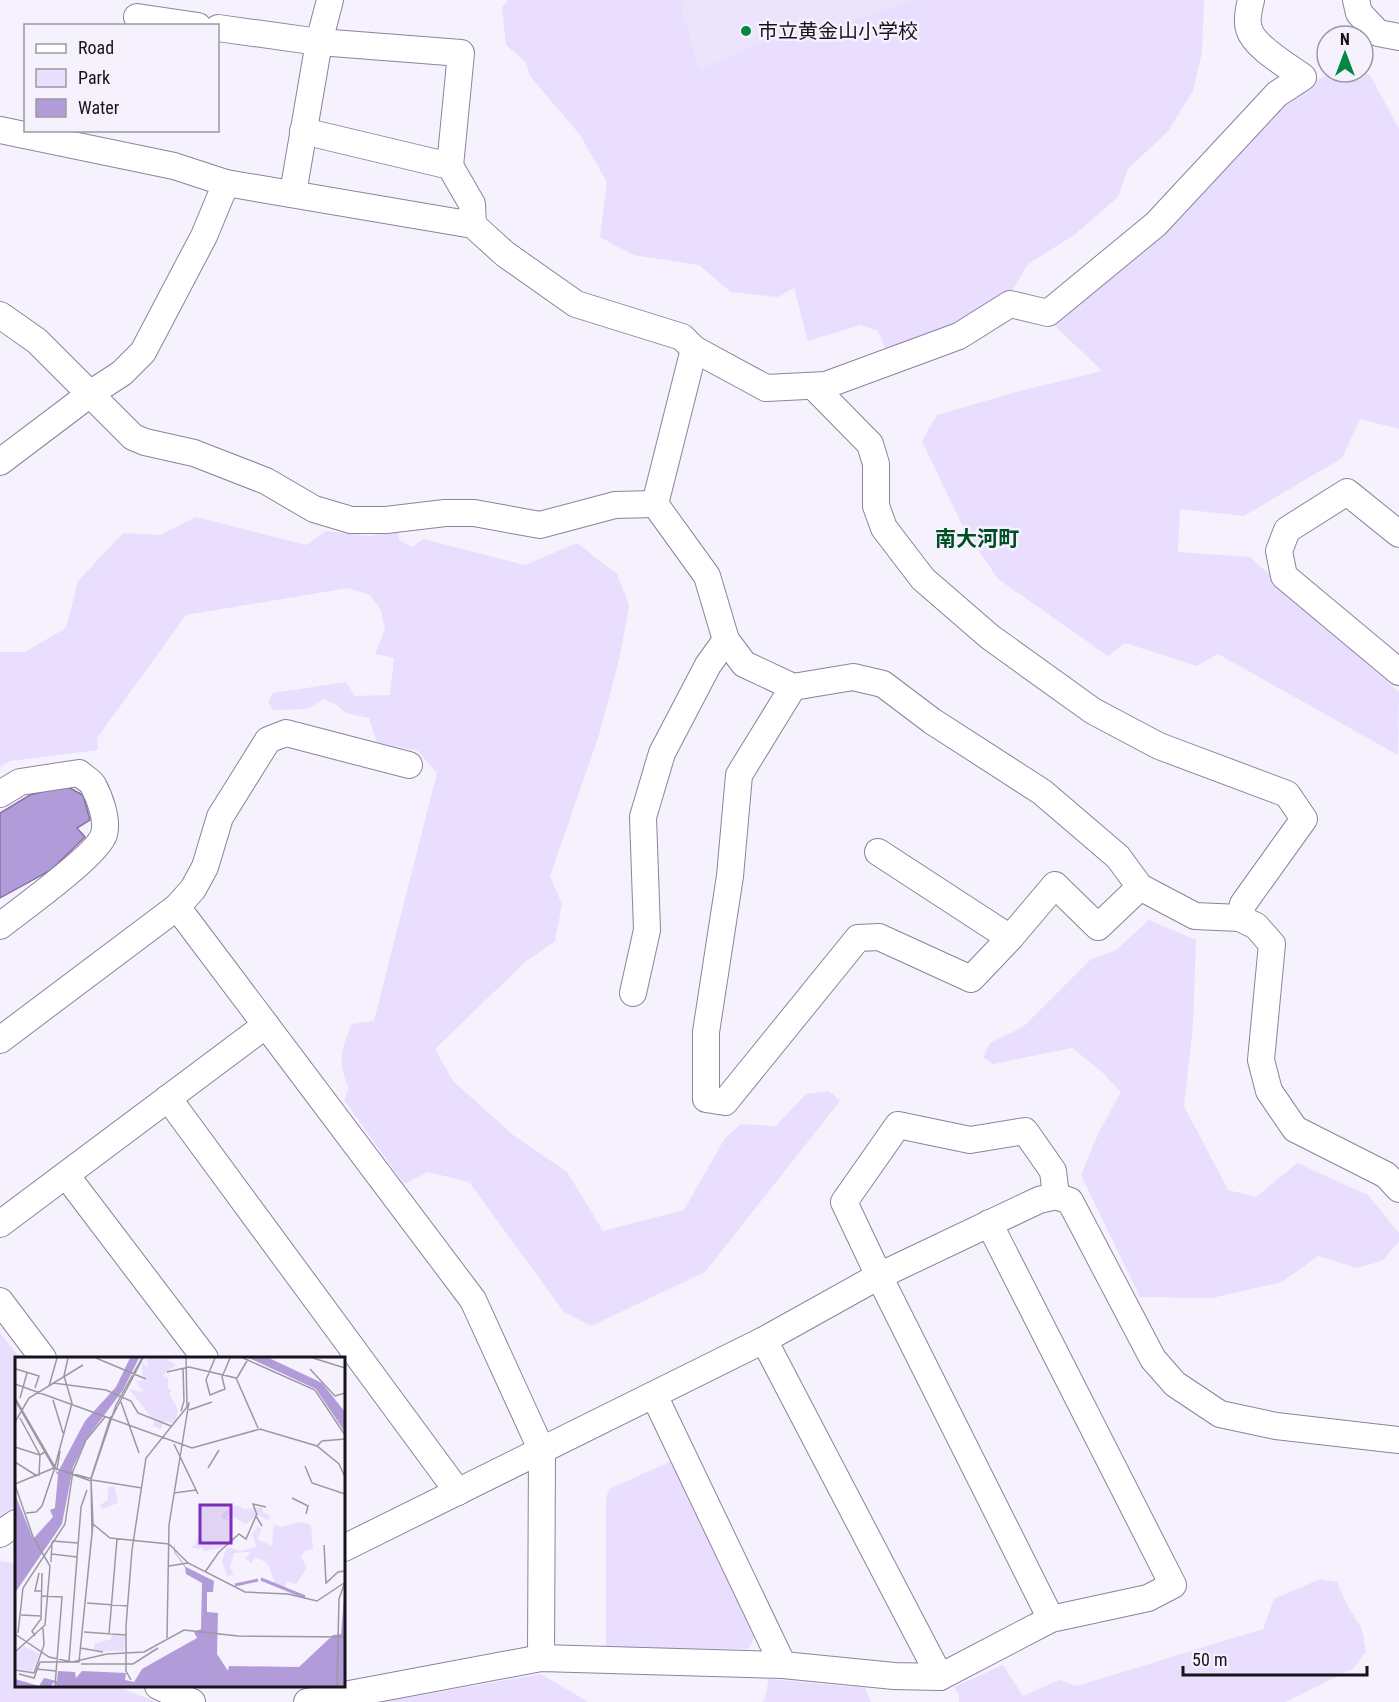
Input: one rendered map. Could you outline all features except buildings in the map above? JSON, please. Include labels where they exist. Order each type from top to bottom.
[{"type":"street","points":[[292,193],[319,42],[330,0]]},
{"type":"street","points":[[0,130],[115,142],[174,166],[226,183],[473,225],[505,254],[576,304],[682,337],[694,349],[766,388],[826,385],[959,336],[1010,304],[1048,313],[1156,224],[1277,94],[1303,77],[1265,51],[1249,30],[1251,0]]},
{"type":"street","points":[[1356,0],[1359,13],[1378,33],[1399,37]]},
{"type":"street","points":[[138,14],[188,24]]},
{"type":"street","points":[[219,28],[319,42],[461,52],[450,166],[472,204],[473,225]]},
{"type":"street","points":[[303,131],[450,166]]},
{"type":"street","points":[[0,462],[90,394],[122,373],[143,352],[204,236],[226,183]]},
{"type":"street","points":[[0,315],[37,341],[133,437],[194,453],[266,481],[314,508],[351,520],[386,520],[445,513],[474,513],[540,525],[615,505],[655,504]]},
{"type":"street","points":[[694,349],[655,504],[707,576],[726,640],[744,664],[793,687],[853,677],[883,684],[932,721],[1042,792],[1118,857],[1140,887],[1195,916],[1240,918],[1256,926],[1272,944],[1261,1060],[1269,1091],[1295,1129],[1386,1174],[1399,1189]]},
{"type":"street","points":[[813,386],[870,444],[876,464],[876,506],[884,528],[923,579],[982,630],[1094,711],[1121,726],[1159,746],[1287,795],[1304,819],[1243,904],[1240,918]]},
{"type":"street","points":[[1399,534],[1347,492],[1287,530],[1279,551],[1284,576],[1399,672]]},
{"type":"street","points":[[633,993],[647,930],[643,817],[662,753],[708,665],[726,640]]},
{"type":"street","points":[[793,687],[739,775],[730,876],[706,1032],[706,1099],[725,1102],[858,938],[879,938],[971,979],[1055,885],[1098,927],[1140,887]]},
{"type":"street","points":[[0,1040],[177,907],[193,889],[201,875],[220,817],[268,740],[286,733],[409,765]]},
{"type":"street","points":[[0,794],[20,782],[79,773],[92,784],[104,815],[104,834],[97,846],[43,894],[0,926]]},
{"type":"street","points":[[879,852],[1010,938]]},
{"type":"street","points":[[177,907],[473,1300],[542,1451],[541,1658]]},
{"type":"street","points":[[0,1224],[266,1024]]},
{"type":"street","points":[[168,1098],[458,1492]]},
{"type":"street","points":[[1051,1619],[844,1202],[898,1125],[970,1140],[1025,1131],[1053,1171],[1056,1196]]},
{"type":"street","points":[[66,1174],[204,1357]]},
{"type":"street","points":[[345,1545],[542,1451],[764,1340],[879,1276],[1039,1200],[1056,1196],[1070,1201],[1153,1359],[1175,1384],[1220,1414],[1276,1426],[1399,1440]]},
{"type":"street","points":[[307,1702],[541,1658],[783,1665],[894,1676],[940,1677],[1051,1619],[1148,1598],[1173,1584],[989,1223]]},
{"type":"street","points":[[0,1301],[42,1357]]},
{"type":"street","points":[[764,1340],[940,1677]]},
{"type":"street","points":[[654,1395],[783,1665]]},
{"type":"street","points":[[160,1687],[192,1702]]},
{"type":"shaded area","name":"市立黄金山小学校","points":[[684,0],[914,0],[836,25],[773,37],[700,71],[683,13]]},
{"type":"green space","points":[[508,0],[684,0],[683,13],[700,70],[773,37],[836,25],[914,0],[1204,0],[1202,52],[1193,91],[1168,131],[1128,169],[1118,197],[1074,235],[1027,265],[1007,300],[958,329],[888,354],[878,331],[860,325],[808,341],[794,288],[778,297],[731,292],[699,265],[633,255],[600,237],[607,182],[580,135],[530,76],[526,62],[506,45],[502,8]]},
{"type":"green space","points":[[1315,81],[1315,84],[1375,84],[1399,129],[1399,429],[1360,419],[1342,458],[1244,516],[1180,509],[1178,552],[1250,557],[1399,692],[1398,755],[1218,654],[1197,666],[1125,643],[1108,656],[998,579],[964,529],[922,441],[937,415],[1020,391],[1102,371],[1050,321],[1285,95]]},
{"type":"green space","points":[[196,517],[306,545],[326,531],[369,536],[399,531],[399,540],[413,547],[423,539],[525,565],[577,543],[617,574],[629,605],[620,656],[599,735],[550,876],[562,904],[555,941],[524,963],[435,1049],[453,1081],[513,1135],[567,1172],[603,1231],[684,1210],[725,1138],[741,1124],[776,1126],[806,1094],[829,1091],[840,1101],[705,1272],[591,1326],[564,1312],[469,1182],[428,1172],[404,1184],[344,1100],[349,1088],[342,1063],[345,1041],[352,1024],[374,1021],[437,773],[418,751],[377,743],[369,718],[346,713],[337,705],[324,699],[307,709],[273,710],[268,702],[273,693],[346,682],[354,696],[390,695],[394,658],[375,654],[385,630],[381,610],[370,595],[348,588],[186,615],[97,738],[98,750],[10,761],[0,767],[0,652],[25,652],[66,628],[78,581],[123,533],[160,535]]},
{"type":"green space","points":[[1149,920],[1196,940],[1193,1025],[1184,1106],[1228,1190],[1256,1197],[1297,1163],[1368,1195],[1399,1233],[1399,1241],[1382,1261],[1357,1268],[1318,1256],[1282,1282],[1212,1298],[1140,1297],[1081,1175],[1099,1132],[1121,1092],[1100,1070],[1072,1048],[993,1064],[983,1057],[990,1043],[1023,1027],[1091,959],[1115,951]]},
{"type":"green space","points":[[0,1333],[19,1357],[15,1357],[15,1506],[0,1517]]},
{"type":"green space","points":[[671,1461],[758,1631],[748,1649],[606,1648],[606,1497],[610,1489]]},
{"type":"green space","points":[[0,1561],[13,1563],[15,1566],[15,1687],[119,1687],[157,1702],[0,1702]]},
{"type":"green space","points":[[1320,1579],[1337,1582],[1347,1605],[1362,1629],[1366,1651],[1354,1668],[1285,1702],[959,1702],[959,1696],[954,1687],[1003,1665],[1023,1696],[1059,1680],[1077,1686],[1263,1629],[1274,1599]]},
{"type":"green space","points":[[541,1674],[588,1702],[381,1702]]},
{"type":"green space","points":[[769,1679],[865,1688],[871,1702],[761,1702],[764,1701]]},
{"type":"water","points":[[66,786],[83,795],[90,820],[77,828],[85,837],[51,870],[0,898],[0,813],[30,795]]},
{"type":"place","name":"市立黄金山小学校","points":[[746,31]]},
{"type":"district","name":"南大河町","points":[[977,539]]}]
